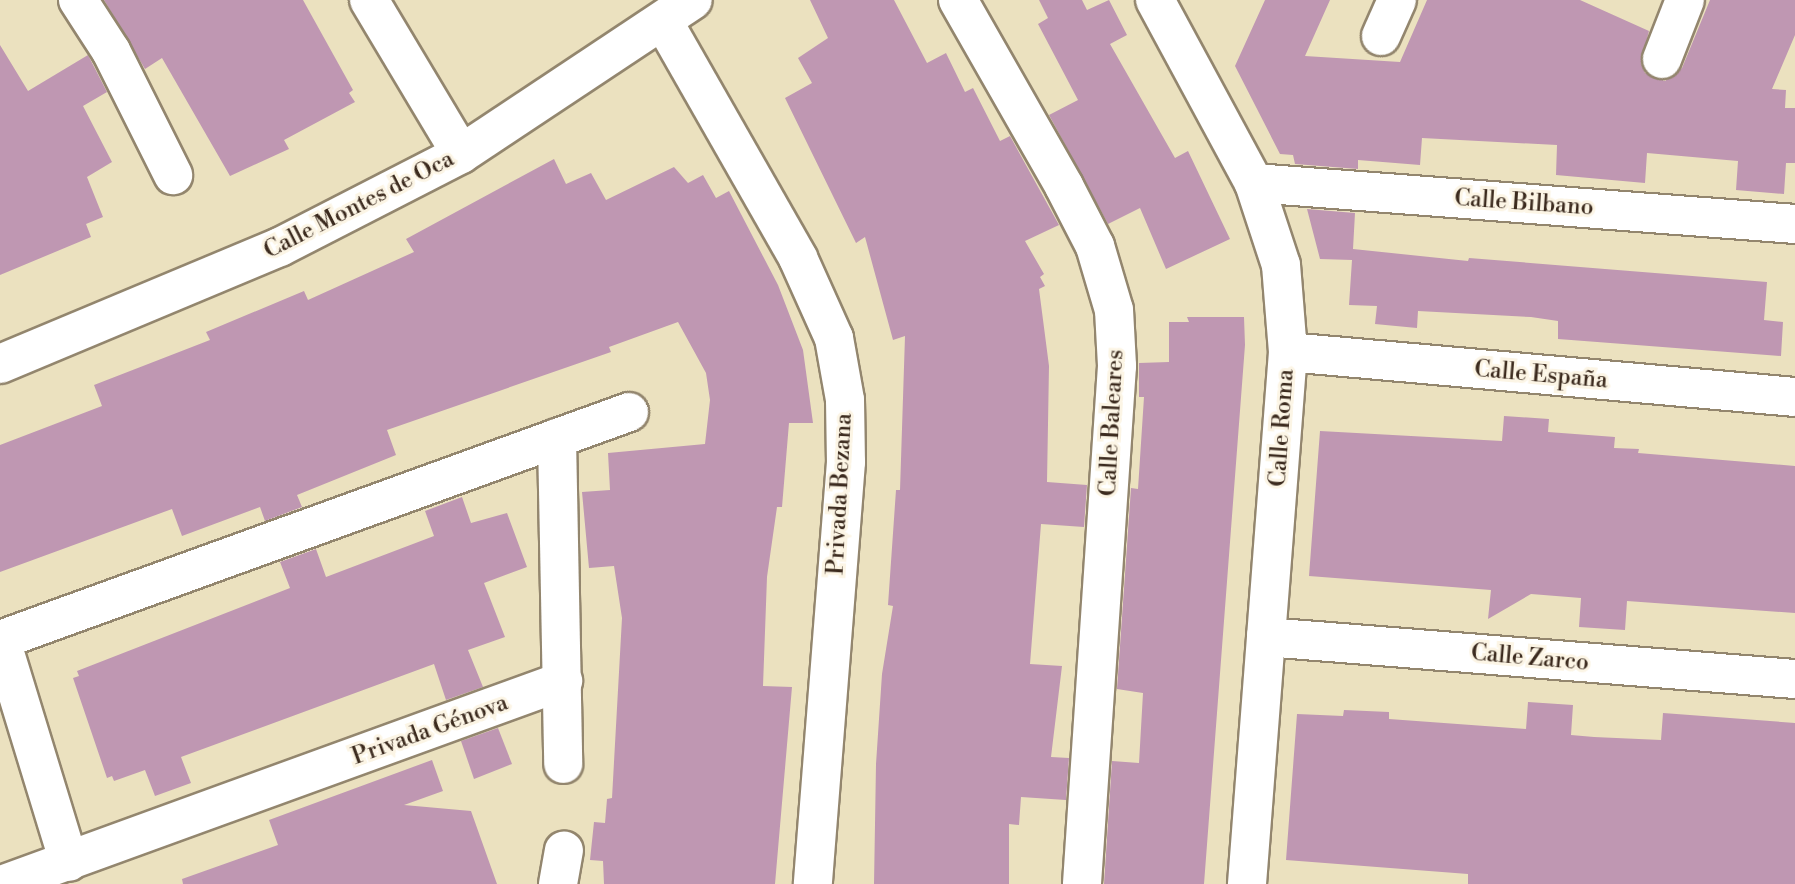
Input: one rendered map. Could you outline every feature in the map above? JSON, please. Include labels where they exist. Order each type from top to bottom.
[{"type":"street","points":[[78,0],[111,51],[173,175]]},
{"type":"street","points":[[369,0],[461,154]]},
{"type":"street","name":"Calle Baleares","points":[[958,0],[1065,186],[1095,246],[1114,310],[1117,366],[1082,884]]},
{"type":"street","name":"Calle Roma","points":[[1155,0],[1254,183],[1282,265],[1288,352],[1247,884]]},
{"type":"street","points":[[1381,36],[1397,0]]},
{"type":"street","points":[[1662,58],[1685,0]]},
{"type":"street","name":"Calle Montes de Oca","points":[[0,364],[280,247],[461,154],[678,10]]},
{"type":"street","name":"Privada Bezana","points":[[678,10],[834,338],[845,400],[846,462],[813,884]]},
{"type":"street","name":"Calle Bilbano","points":[[1254,183],[1795,224]]},
{"type":"street","name":"Calle España","points":[[1288,352],[1795,397]]},
{"type":"street","points":[[69,862],[0,640],[629,412]]},
{"type":"street","points":[[556,438],[563,681],[562,764]]},
{"type":"street","name":"Calle Zarco","points":[[1266,637],[1795,679]]},
{"type":"street","name":"Privada Génova","points":[[4,884],[563,681]]},
{"type":"building","points":[[104,0],[303,0],[353,90],[349,93],[355,102],[284,140],[289,149],[230,176],[162,58],[145,69]]},
{"type":"building","points":[[810,0],[894,0],[927,63],[946,53],[965,92],[973,88],[1000,141],[1010,136],[1059,225],[1025,241],[1044,274],[1040,277],[1045,286],[1039,289],[1049,366],[1047,482],[1087,485],[1084,527],[1041,524],[1030,664],[1062,666],[1051,757],[1069,758],[1066,800],[1021,797],[1019,825],[1009,824],[1009,884],[874,884],[876,764],[882,674],[893,606],[888,605],[896,490],[900,490],[905,336],[893,340],[865,237],[856,243],[785,98],[812,83],[798,58],[828,38]]},
{"type":"building","points":[[1039,0],[1082,0],[1087,10],[1109,0],[1127,35],[1110,44],[1175,158],[1188,151],[1230,239],[1166,269],[1140,208],[1108,224],[1049,115],[1078,100],[1038,24],[1048,18]]},
{"type":"building","points":[[1265,0],[1330,0],[1305,56],[1400,62],[1427,0],[1580,0],[1649,31],[1641,63],[1645,73],[1665,81],[1682,68],[1710,0],[1795,0],[1795,35],[1772,89],[1786,90],[1785,108],[1795,108],[1795,163],[1786,163],[1784,194],[1736,190],[1738,161],[1647,153],[1645,183],[1556,175],[1557,145],[1422,138],[1420,165],[1358,160],[1358,169],[1295,164],[1293,155],[1280,154],[1235,66]]},
{"type":"building","points":[[0,45],[28,91],[88,55],[107,92],[83,106],[112,162],[87,177],[103,217],[86,224],[91,237],[0,275]]},
{"type":"building","points":[[554,159],[566,184],[591,173],[606,200],[674,167],[688,183],[703,175],[716,198],[729,191],[778,285],[803,350],[813,423],[789,423],[782,507],[777,507],[767,577],[763,686],[792,687],[775,884],[604,884],[603,861],[590,860],[594,822],[605,823],[607,799],[612,798],[622,618],[614,566],[589,568],[582,492],[610,490],[608,453],[705,444],[710,400],[706,373],[678,322],[609,347],[611,352],[387,430],[396,455],[297,495],[302,507],[265,521],[260,507],[182,536],[172,509],[0,572],[0,445],[102,406],[94,385],[210,340],[206,332],[304,291],[308,300],[414,252],[406,239]]},
{"type":"building","points":[[1307,209],[1355,213],[1353,249],[1468,261],[1469,258],[1767,282],[1764,320],[1783,322],[1781,356],[1558,339],[1558,321],[1531,317],[1418,311],[1417,328],[1375,324],[1377,306],[1349,305],[1352,260],[1320,259]]},
{"type":"building","points":[[1187,317],[1244,317],[1245,345],[1204,884],[1104,884],[1112,761],[1139,763],[1143,693],[1117,689],[1131,488],[1138,489],[1144,397],[1139,397],[1139,363],[1169,362],[1169,322],[1189,322]]},
{"type":"building","points":[[1504,416],[1549,419],[1548,432],[1615,437],[1614,448],[1639,449],[1638,453],[1795,466],[1795,613],[1627,601],[1625,630],[1579,627],[1581,598],[1531,594],[1488,619],[1491,590],[1309,576],[1320,431],[1502,441]]},
{"type":"building","points":[[462,497],[471,523],[507,513],[527,567],[484,583],[505,637],[468,650],[483,687],[446,700],[434,664],[181,757],[191,783],[155,796],[145,770],[114,781],[112,776],[107,778],[73,678],[79,676],[77,671],[290,588],[280,562],[316,549],[326,577],[434,536],[425,511]]},
{"type":"building","points":[[1528,702],[1573,705],[1571,735],[1594,737],[1661,740],[1663,713],[1795,723],[1795,884],[1468,884],[1468,874],[1286,860],[1297,714],[1343,716],[1344,710],[1389,712],[1389,719],[1526,729]]},
{"type":"building","points":[[498,728],[512,764],[474,779],[461,741]]},
{"type":"building","points":[[432,760],[443,791],[404,805],[471,811],[497,884],[183,884],[182,879],[278,845],[269,820]]}]
